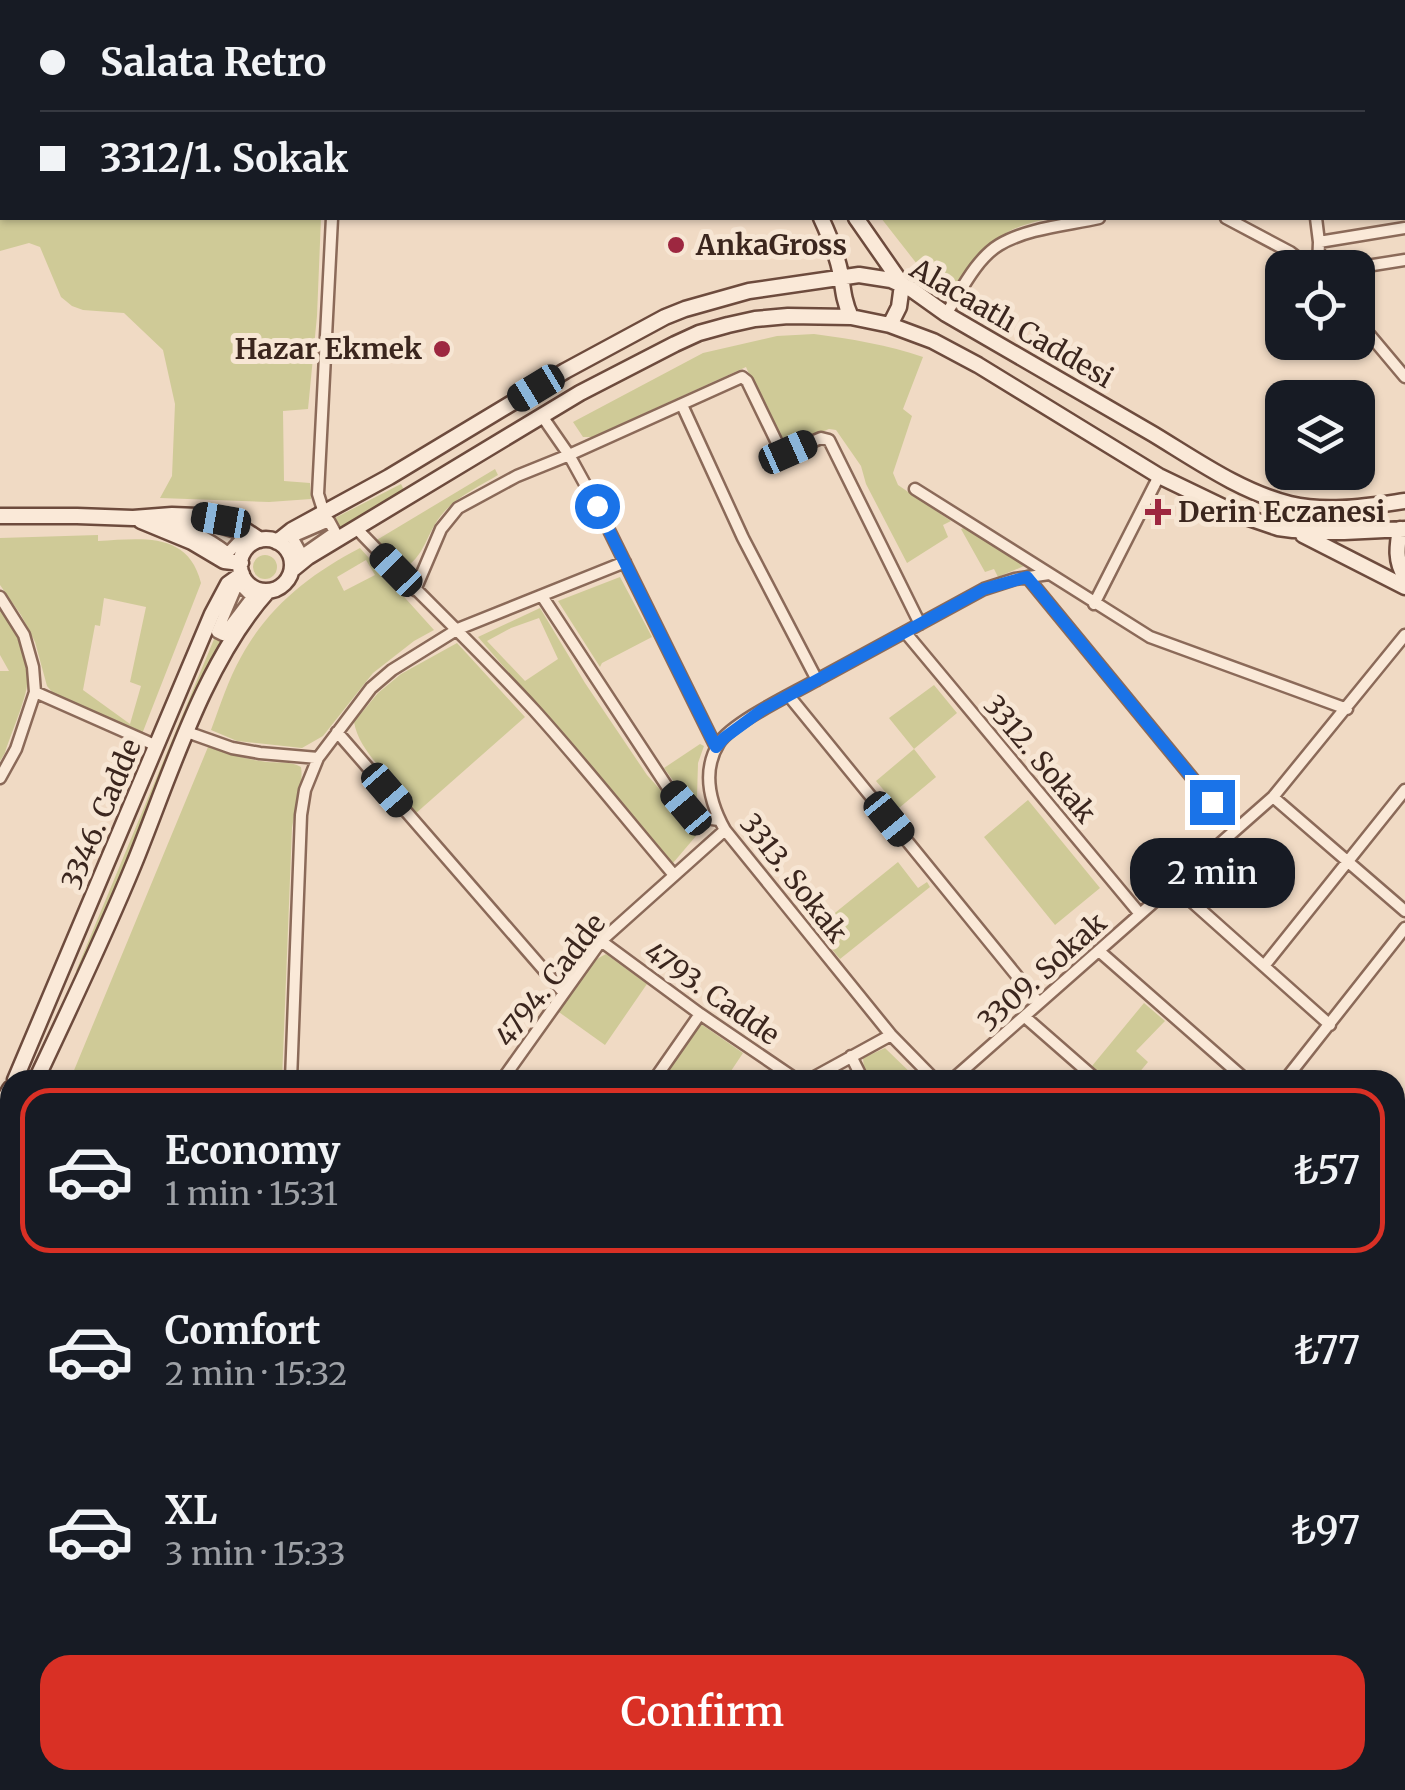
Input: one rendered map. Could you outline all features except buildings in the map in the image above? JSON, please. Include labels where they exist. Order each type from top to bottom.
[{"type":"main road","points":[[822,220],[851,317]]},
{"type":"main road","points":[[857,220],[902,285],[899,307],[890,325]]},
{"type":"main road","name":"Alacaatlı Caddesi","points":[[284,540],[565,371],[665,317],[749,290],[841,276],[874,276],[902,285],[1225,476],[1274,499],[1334,508],[1405,501]]},
{"type":"main road","name":"Alacaatlı Caddesi","points":[[292,570],[542,416],[645,359],[699,333],[754,319],[788,316],[851,317],[890,325],[933,342],[978,365],[1159,476],[1240,515],[1293,530],[1403,529]]},
{"type":"main road","points":[[0,516],[172,515],[221,520],[242,528],[252,538],[284,540],[292,570],[285,584],[268,591],[250,586],[224,560],[171,532],[133,518]]},
{"type":"main road","points":[[1403,529],[1397,551],[1405,577]]},
{"type":"main road","points":[[1293,530],[1405,588]]},
{"type":"main road","points":[[241,574],[252,538]]},
{"type":"main road","name":"3346. Cadde","points":[[19,1070],[212,614],[228,584],[241,574]]},
{"type":"main road","name":"3346. Cadde","points":[[41,1070],[111,920],[187,732],[232,636],[268,591]]},
{"type":"street","points":[[324,513],[318,494],[332,220]]},
{"type":"street","points":[[946,314],[998,245],[1090,220]]},
{"type":"street","points":[[1230,220],[1286,250]]},
{"type":"street","points":[[1316,220],[1317,250]]},
{"type":"street","points":[[1319,242],[1405,228]]},
{"type":"street","points":[[1375,265],[1405,260]]},
{"type":"street","points":[[1375,341],[1405,377]]},
{"type":"street","points":[[415,590],[441,529],[458,508],[517,476],[744,378],[781,451],[827,438],[920,624]]},
{"type":"street","points":[[682,404],[743,538],[817,680]]},
{"type":"street","points":[[542,416],[569,455],[716,747],[762,710],[984,589],[1049,574]]},
{"type":"street","points":[[1094,604],[1159,476]]},
{"type":"street","points":[[915,489],[1150,638],[1347,709]]},
{"type":"street","points":[[160,519],[190,520],[252,538],[228,552],[192,530],[159,523],[160,519]]},
{"type":"street","points":[[356,528],[458,628],[537,714],[674,875]]},
{"type":"street","points":[[293,1070],[301,815],[318,758],[371,688],[392,670],[458,628],[625,562]]},
{"type":"street","points":[[241,574],[252,597],[223,635],[217,632],[241,574]]},
{"type":"street","points":[[1027,577],[1235,830]]},
{"type":"street","points":[[0,596],[24,635],[35,692],[16,750],[0,778]]},
{"type":"street","points":[[542,596],[666,785],[698,817],[722,825]]},
{"type":"street","name":"3312. Sokak","points":[[905,632],[1140,914]]},
{"type":"street","name":"3309. Sokak","points":[[964,1070],[1273,797],[1405,634]]},
{"type":"street","points":[[35,692],[157,746]]},
{"type":"street","points":[[789,696],[1040,1003]]},
{"type":"street","points":[[187,732],[232,748],[318,758]]},
{"type":"street","points":[[336,732],[563,992]]},
{"type":"street","name":"3313. Sokak","points":[[716,747],[709,773],[709,797],[722,825],[890,1035],[925,1070]]},
{"type":"street","points":[[1264,966],[1405,790]]},
{"type":"street","points":[[1273,797],[1405,911]]},
{"type":"street","name":"4794. Cadde","points":[[509,1070],[602,941],[722,825]]},
{"type":"street","points":[[1172,884],[1330,1025]]},
{"type":"street","points":[[1293,1070],[1405,928]]},
{"type":"street","name":"4793. Cadde","points":[[602,941],[782,1070]]},
{"type":"street","points":[[1098,951],[1235,1070]]},
{"type":"street","points":[[661,1070],[700,1014]]},
{"type":"street","points":[[1025,1017],[1086,1070]]},
{"type":"street","points":[[826,1070],[890,1035]]},
{"type":"street","points":[[851,1056],[858,1070]]},
{"type":"shaded area","points":[[0,220],[321,220],[308,409],[283,411],[284,481],[310,483],[311,499],[269,502],[160,498],[172,476],[175,404],[163,350],[124,313],[83,310],[61,297],[40,247],[29,243],[0,251]]},
{"type":"shaded area","points":[[883,220],[1044,220],[1018,227],[992,242],[950,294],[917,264]]},
{"type":"shaded area","points":[[814,334],[923,357],[903,409],[912,416],[893,473],[898,485],[951,521],[943,525],[948,537],[907,563],[866,484],[861,466],[836,430],[829,429],[782,448],[746,367],[592,437],[583,437],[573,422],[703,353],[777,336]]},
{"type":"shaded area","points":[[495,469],[498,475],[462,496],[444,512],[416,559],[401,570],[375,541]]},
{"type":"shaded area","points":[[401,484],[404,490],[335,532],[329,521]]},
{"type":"shaded area","points":[[966,527],[1024,566],[998,577],[994,569],[985,572],[961,529]]},
{"type":"shaded area","points":[[98,535],[98,541],[161,542],[186,554],[195,566],[201,583],[142,734],[53,693],[47,686],[35,642],[0,585],[0,538]],"holes":[[[104,598],[146,607],[130,682],[141,686],[130,724],[83,690]]]},
{"type":"shaded area","points":[[360,548],[434,630],[373,673],[323,736],[302,748],[237,741],[211,730],[236,666],[264,623],[307,581]],"holes":[[[366,560],[375,575],[344,591],[337,577]]]},
{"type":"shaded area","points":[[265,555],[274,558],[274,576],[265,579],[256,576],[253,567],[256,558]]},
{"type":"shaded area","points":[[620,577],[652,637],[600,667],[558,601]]},
{"type":"shaded area","points":[[0,608],[19,639],[28,683],[0,761],[0,671],[9,671],[0,655]]},
{"type":"shaded area","points":[[540,608],[647,775],[693,826],[696,836],[673,863],[478,637]],"holes":[[[539,618],[558,659],[525,681],[487,641]]]},
{"type":"shaded area","points":[[217,632],[223,635],[80,972],[76,971]]},
{"type":"shaded area","points":[[457,643],[525,717],[415,814],[406,804],[408,796],[368,753],[354,722],[378,693],[401,674]]},
{"type":"shaded area","points":[[934,685],[957,713],[914,749],[889,718]]},
{"type":"shaded area","points":[[700,744],[704,746],[698,763],[697,797],[691,800],[664,768]]},
{"type":"shaded area","points":[[208,747],[252,760],[301,767],[292,828],[282,1070],[74,1070]]},
{"type":"shaded area","points":[[914,749],[936,777],[899,808],[876,781]]},
{"type":"shaded area","points":[[1028,800],[1100,888],[1055,925],[984,837]]},
{"type":"shaded area","points":[[898,862],[918,888],[927,882],[930,887],[840,959],[815,929]]},
{"type":"shaded area","points":[[606,954],[647,984],[605,1045],[556,1010],[585,971]]},
{"type":"shaded area","points":[[1144,1003],[1165,1021],[1136,1051],[1148,1062],[1141,1070],[1097,1070],[1092,1066]]},
{"type":"shaded area","points":[[701,1024],[743,1053],[732,1070],[668,1070]]},
{"type":"shaded area","points":[[885,1048],[908,1070],[864,1070],[863,1058]]},
{"type":"place","name":"AnkaGross","points":[[676,245]]},
{"type":"place","name":"Hazar Ekmek","points":[[442,349]]},
{"type":"place","name":"Derin Eczanesi","points":[[1158,512]]},
{"type":"route","points":[[597,506],[716,747],[762,710],[984,589],[1027,577],[1212,802]]}]
